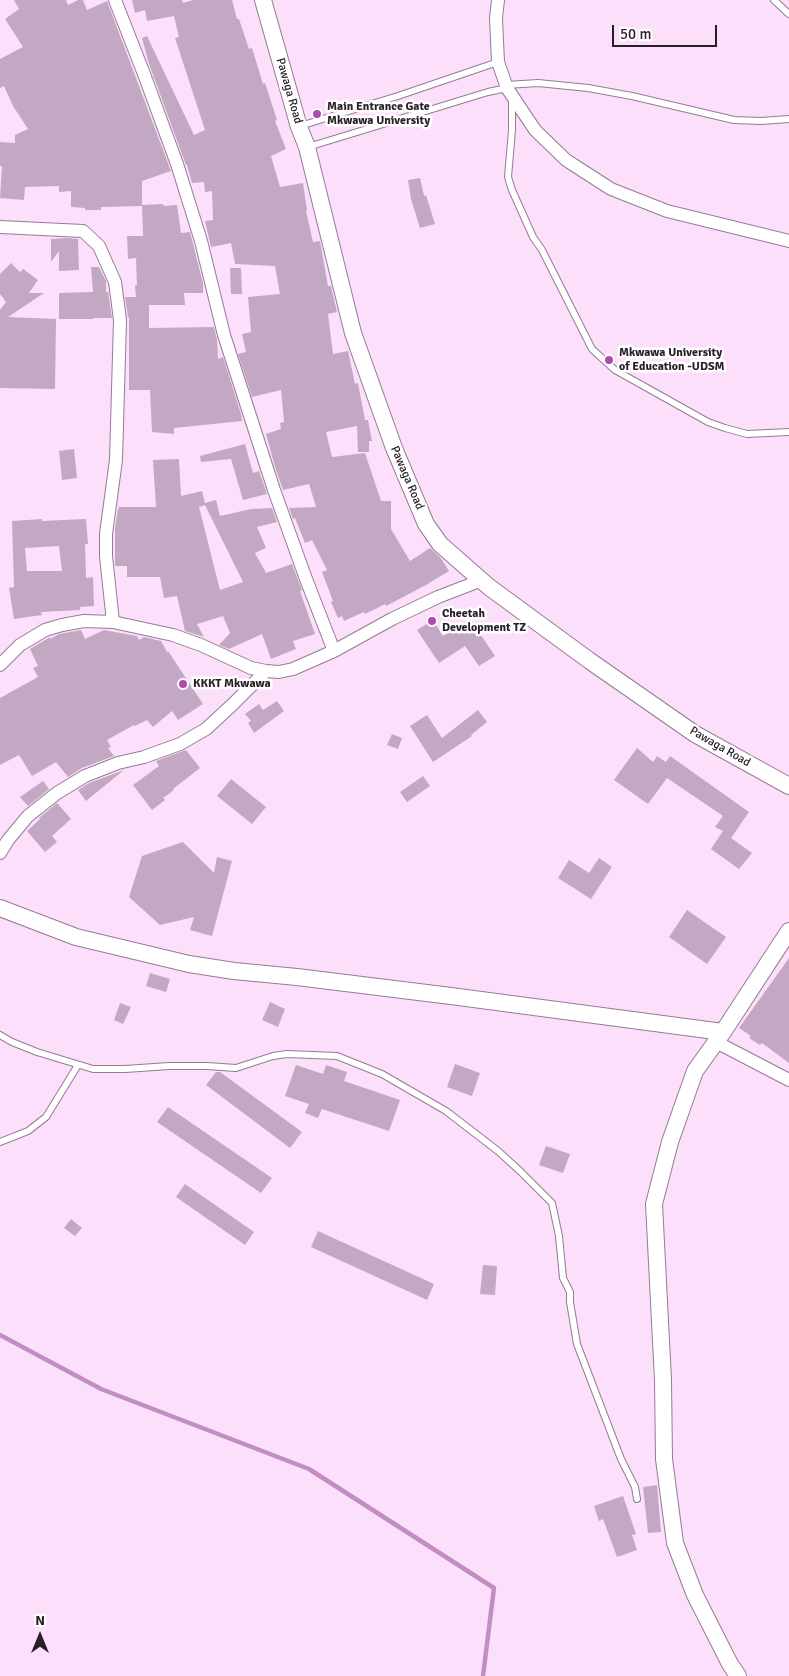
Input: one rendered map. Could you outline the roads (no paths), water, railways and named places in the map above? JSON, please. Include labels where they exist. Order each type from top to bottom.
[{"type":"street","points":[[115,0],[178,164],[201,241],[224,335],[274,490],[334,651]]},
{"type":"street","name":"Pawaga Road","points":[[263,0],[299,127],[307,147],[353,333],[394,448],[426,524],[440,544],[482,580],[590,661],[695,734],[789,786]]},
{"type":"street","points":[[498,0],[496,18],[498,62],[509,90],[535,130],[566,160],[612,189],[667,211],[789,240]]},
{"type":"street","points":[[0,227],[83,232],[99,246],[115,282],[120,320],[116,460],[106,534],[106,556],[113,622]]},
{"type":"street","points":[[0,665],[20,645],[45,630],[84,621],[113,622],[172,635],[201,645],[251,668],[279,672],[293,670],[438,597],[482,580]]},
{"type":"street","points":[[0,853],[28,816],[57,792],[85,776],[118,763],[144,757],[180,744],[206,729],[266,671]]},
{"type":"street","points":[[0,908],[76,937],[189,964],[234,972],[297,977],[451,996],[719,1037],[789,1080]]},
{"type":"street","points":[[738,1676],[695,1595],[675,1543],[664,1460],[663,1380],[654,1204],[670,1142],[695,1071],[789,931]]},
{"type":"lane","points":[[774,0],[789,14]]},
{"type":"lane","points":[[299,127],[498,62]]},
{"type":"lane","points":[[307,147],[488,92],[509,90],[538,83],[588,88],[632,96],[734,120],[789,119]]},
{"type":"lane","points":[[509,90],[512,130],[508,176],[512,190],[592,349],[615,370],[708,422],[747,434],[789,432]]},
{"type":"lane","points":[[0,1035],[12,1042],[93,1069],[169,1066],[236,1068],[273,1056],[287,1054],[337,1056],[382,1074],[446,1111],[498,1151],[552,1203],[559,1236],[563,1278],[570,1292],[570,1302],[578,1344],[621,1459],[635,1487],[637,1499]]},
{"type":"lane","points":[[0,1142],[28,1131],[46,1118],[78,1065]]},
{"type":"waterway","points":[[0,1335],[101,1389],[309,1469],[494,1588],[483,1676]]},
{"type":"place","name":"Main Entrance Gate Mkwawa University","points":[[317,114]]},
{"type":"place","name":"Mkwawa University of Education -UDSM","points":[[609,360]]},
{"type":"place","name":"Cheetah Development TZ","points":[[432,621]]},
{"type":"place","name":"KKKT Mkwawa","points":[[183,684]]}]
